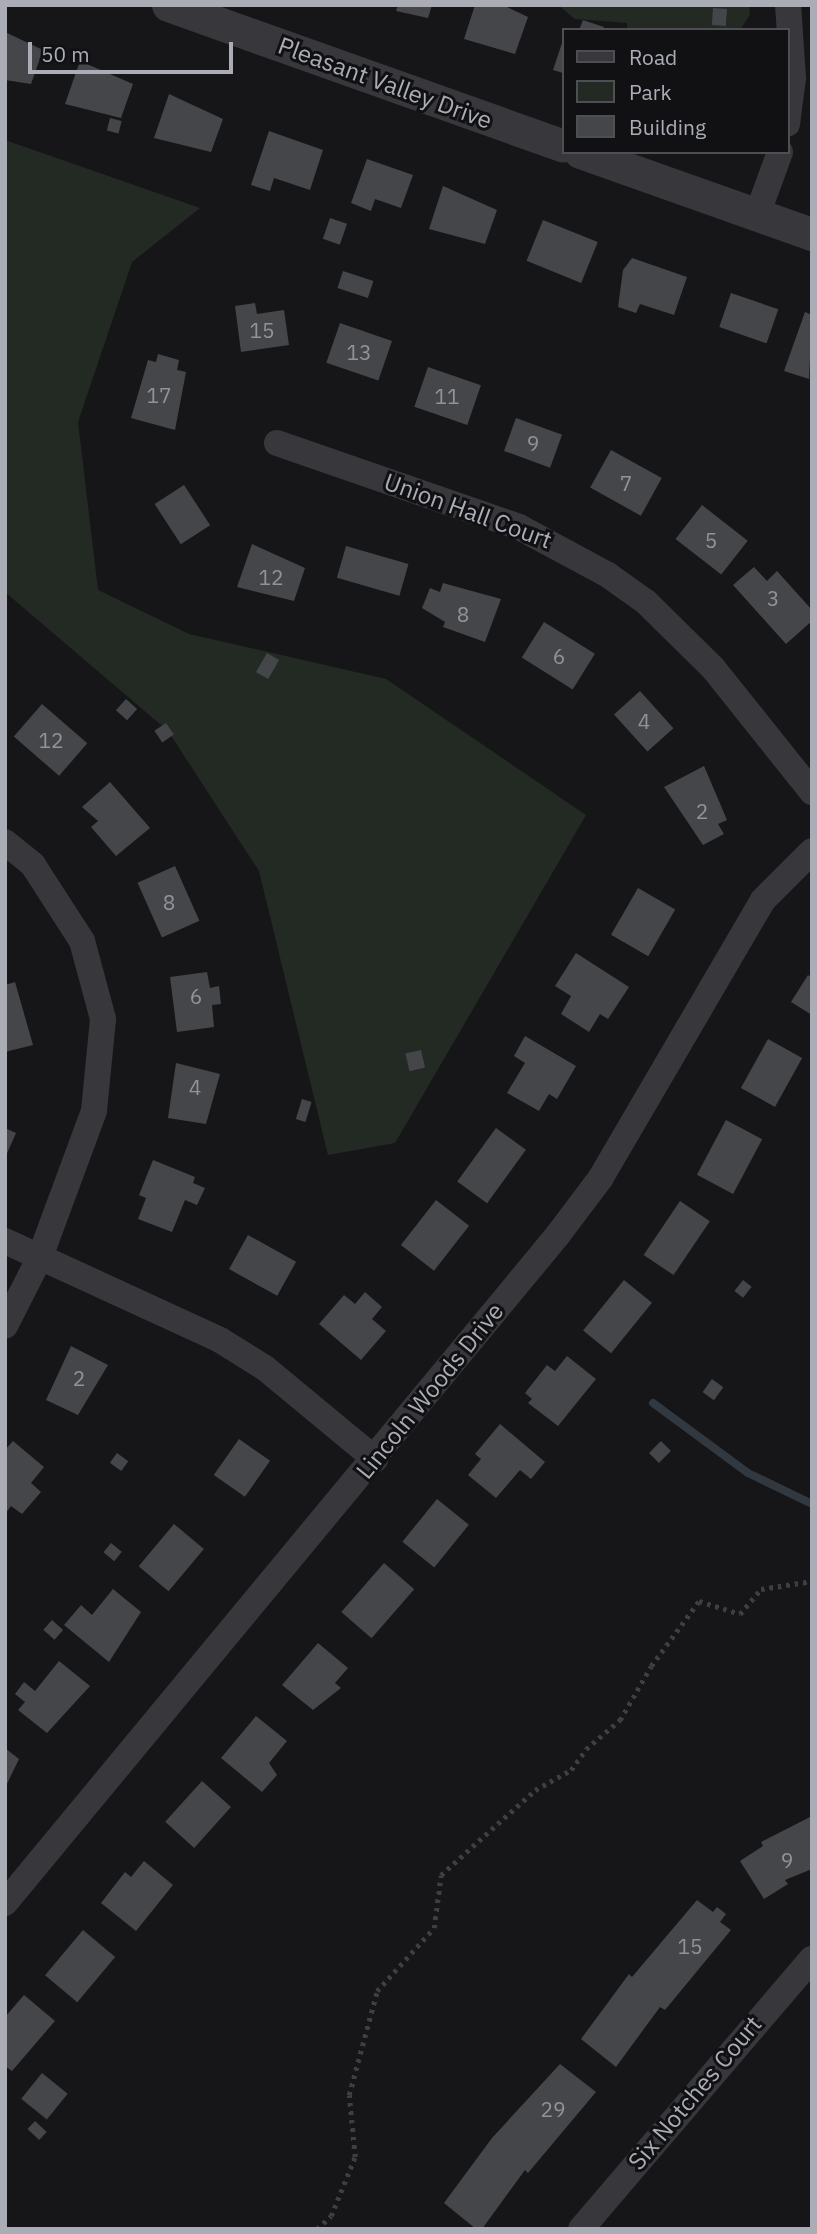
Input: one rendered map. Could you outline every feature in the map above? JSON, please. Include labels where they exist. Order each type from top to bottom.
[{"type":"street","name":"Pleasant Valley Drive","points":[[168,5],[562,146]]},
{"type":"street","points":[[788,5],[793,78],[789,109]]},
{"type":"street","points":[[586,154],[812,234]]},
{"type":"street","points":[[757,215],[779,154]]},
{"type":"street","name":"Union Hall Court","points":[[277,443],[519,527],[608,575],[646,602],[706,660],[812,792]]},
{"type":"street","points":[[5,842],[33,865],[82,941],[103,1019],[94,1111],[40,1256],[5,1326]]},
{"type":"street","name":"Lincoln Woods Drive","points":[[5,1903],[375,1459],[600,1179],[733,947],[763,900],[812,851]]},
{"type":"street","points":[[5,1241],[220,1340],[265,1368],[375,1459]]},
{"type":"street","name":"Six Notches Court","points":[[581,2229],[812,1959]]},
{"type":"path","points":[[317,2229],[331,2216],[355,2157],[349,2095],[377,1991],[434,1928],[441,1875],[536,1790],[570,1770],[620,1720],[650,1666],[699,1601],[740,1614],[761,1589],[812,1580]]},
{"type":"green space","points":[[558,5],[749,5],[750,15],[741,28],[627,28],[627,23],[575,19]]},
{"type":"green space","points":[[5,140],[200,208],[132,262],[78,422],[98,590],[189,634],[386,679],[586,815],[395,1143],[328,1155],[259,871],[168,731],[5,592]]},
{"type":"building","points":[[398,5],[432,5],[428,18],[396,11]]},
{"type":"building","points":[[475,5],[503,5],[528,17],[515,54],[464,39]]},
{"type":"building","points":[[713,8],[727,9],[726,26],[712,25]]},
{"type":"building","points":[[583,20],[604,27],[604,28],[580,28]]},
{"type":"building","points":[[5,32],[43,50],[31,84],[5,80]]},
{"type":"building","points":[[562,43],[562,73],[553,70]]},
{"type":"building","points":[[80,61],[133,84],[121,118],[65,104]]},
{"type":"building","points":[[169,94],[223,119],[211,152],[154,138]]},
{"type":"building","points":[[110,118],[122,121],[118,134],[107,131]]},
{"type":"building","points":[[269,131],[323,150],[310,190],[274,178],[270,191],[251,185]]},
{"type":"building","points":[[367,159],[413,175],[401,208],[375,199],[371,211],[351,203]]},
{"type":"building","points":[[443,186],[497,210],[485,244],[429,229]]},
{"type":"building","points":[[330,218],[347,224],[340,245],[323,239]]},
{"type":"building","points":[[543,220],[598,242],[581,283],[527,261]]},
{"type":"building","points":[[632,258],[687,277],[674,315],[640,304],[636,313],[618,307],[623,270]]},
{"type":"building","points":[[343,271],[373,281],[368,298],[337,288]]},
{"type":"building","points":[[731,293],[778,309],[767,343],[719,327]]},
{"type":"building","points":[[255,303],[257,314],[284,310],[289,345],[241,352],[235,306]]},
{"type":"building","points":[[805,312],[812,315],[809,379],[784,371]]},
{"type":"building","points":[[340,323],[392,341],[378,381],[326,363]]},
{"type":"building","points":[[158,354],[179,360],[177,370],[186,372],[175,430],[131,418],[148,360],[156,362]]},
{"type":"building","points":[[428,367],[481,385],[467,425],[414,407]]},
{"type":"building","points":[[516,418],[562,435],[550,468],[504,451]]},
{"type":"building","points":[[611,450],[662,478],[641,516],[590,488]]},
{"type":"building","points":[[184,485],[210,525],[181,544],[155,504]]},
{"type":"building","points":[[702,505],[748,541],[721,575],[676,539]]},
{"type":"building","points":[[252,544],[305,568],[294,601],[237,587]]},
{"type":"building","points":[[346,546],[408,564],[399,596],[337,578]]},
{"type":"building","points":[[754,567],[767,581],[777,571],[812,610],[812,621],[786,644],[733,585]]},
{"type":"building","points":[[443,583],[501,599],[485,642],[443,627],[445,622],[422,608],[430,588],[440,592]]},
{"type":"building","points":[[544,622],[595,654],[573,689],[522,658]]},
{"type":"building","points":[[267,653],[279,660],[268,679],[256,672]]},
{"type":"building","points":[[640,691],[673,728],[647,752],[614,714]]},
{"type":"building","points":[[126,699],[137,709],[127,720],[116,710]]},
{"type":"building","points":[[42,704],[87,743],[59,776],[14,736]]},
{"type":"building","points":[[166,723],[174,735],[162,742],[154,731]]},
{"type":"building","points":[[704,766],[727,820],[718,824],[724,834],[703,845],[664,787]]},
{"type":"building","points":[[110,782],[150,828],[116,856],[91,827],[98,821],[82,807]]},
{"type":"building","points":[[175,866],[199,921],[162,937],[138,883]]},
{"type":"building","points":[[638,888],[675,910],[648,956],[611,935]]},
{"type":"building","points":[[576,953],[629,987],[608,1019],[600,1014],[589,1032],[561,1014],[571,996],[555,986]]},
{"type":"building","points":[[207,972],[210,988],[219,986],[221,1004],[212,1005],[214,1027],[177,1032],[170,977]]},
{"type":"building","points":[[808,975],[812,978],[812,1015],[791,1002]]},
{"type":"building","points":[[15,982],[33,1045],[5,1052],[5,985]]},
{"type":"building","points":[[525,1036],[576,1066],[557,1099],[549,1094],[539,1111],[507,1093],[525,1063],[514,1056]]},
{"type":"building","points":[[768,1039],[802,1058],[775,1107],[741,1088]]},
{"type":"building","points":[[421,1050],[425,1068],[409,1071],[405,1054]]},
{"type":"building","points":[[176,1063],[220,1074],[206,1124],[168,1118]]},
{"type":"building","points":[[302,1099],[312,1102],[305,1122],[296,1119]]},
{"type":"building","points":[[726,1120],[762,1139],[733,1194],[697,1175]]},
{"type":"building","points":[[5,1128],[16,1133],[5,1158]]},
{"type":"building","points":[[496,1128],[526,1150],[487,1203],[457,1181]]},
{"type":"building","points":[[153,1160],[195,1177],[193,1183],[205,1188],[197,1205],[185,1200],[172,1232],[138,1219],[146,1198],[139,1195]]},
{"type":"building","points":[[436,1200],[469,1226],[434,1271],[401,1245]]},
{"type":"building","points":[[680,1201],[710,1221],[673,1275],[644,1255]]},
{"type":"building","points":[[248,1235],[296,1262],[277,1296],[229,1269]]},
{"type":"building","points":[[624,1280],[652,1303],[611,1353],[583,1331]]},
{"type":"building","points":[[743,1280],[752,1287],[743,1298],[734,1291]]},
{"type":"building","points":[[365,1292],[382,1307],[372,1319],[386,1331],[361,1360],[319,1324],[344,1295],[355,1304]]},
{"type":"building","points":[[71,1346],[108,1365],[78,1415],[46,1400]]},
{"type":"building","points":[[567,1356],[596,1379],[558,1426],[528,1403],[532,1399],[525,1393],[547,1365],[555,1371]]},
{"type":"building","points":[[712,1379],[723,1387],[714,1400],[703,1392]]},
{"type":"building","points":[[500,1424],[545,1462],[531,1479],[520,1470],[496,1498],[468,1475],[481,1459],[475,1454]]},
{"type":"building","points":[[239,1439],[270,1461],[245,1497],[214,1475]]},
{"type":"building","points":[[13,1441],[44,1467],[31,1483],[41,1492],[22,1514],[11,1506],[5,1514],[5,1450]]},
{"type":"building","points":[[661,1441],[671,1451],[659,1463],[649,1453]]},
{"type":"building","points":[[117,1453],[128,1461],[121,1471],[110,1463]]},
{"type":"building","points":[[437,1499],[469,1525],[434,1568],[402,1542]]},
{"type":"building","points":[[174,1524],[204,1549],[169,1591],[139,1566]]},
{"type":"building","points":[[111,1543],[122,1552],[114,1561],[103,1552]]},
{"type":"building","points":[[384,1563],[414,1589],[372,1638],[341,1612]]},
{"type":"building","points":[[113,1589],[141,1612],[109,1662],[64,1625],[81,1605],[92,1615]]},
{"type":"building","points":[[52,1620],[63,1630],[54,1640],[43,1630]]},
{"type":"building","points":[[318,1643],[348,1668],[335,1683],[341,1688],[313,1710],[282,1685]]},
{"type":"building","points":[[59,1661],[90,1686],[47,1733],[18,1710],[25,1702],[15,1694],[24,1682],[35,1691]]},
{"type":"building","points":[[256,1716],[287,1741],[269,1763],[277,1775],[262,1792],[221,1758]]},
{"type":"building","points":[[5,1748],[19,1759],[5,1788]]},
{"type":"building","points":[[202,1781],[231,1807],[194,1848],[165,1822]]},
{"type":"building","points":[[812,1816],[812,1869],[785,1880],[788,1884],[764,1899],[740,1861],[763,1846],[761,1842]]},
{"type":"building","points":[[144,1861],[173,1885],[136,1931],[101,1903],[125,1872],[131,1877]]},
{"type":"building","points":[[697,1900],[713,1912],[717,1907],[726,1914],[720,1922],[731,1930],[665,2010],[660,2007],[616,2067],[581,2039],[629,1974],[632,1977]]},
{"type":"building","points":[[83,1930],[115,1957],[77,2002],[45,1975]]},
{"type":"building","points":[[24,1995],[55,2021],[12,2071],[5,2066],[5,2017]]},
{"type":"building","points":[[560,2064],[596,2092],[528,2173],[525,2170],[482,2229],[476,2229],[444,2203],[492,2138]]},
{"type":"building","points":[[42,2073],[68,2094],[47,2119],[21,2099]]},
{"type":"building","points":[[35,2121],[47,2132],[39,2140],[27,2129]]},
{"type":"waterway","points":[[653,1403],[748,1473],[812,1504]]}]
